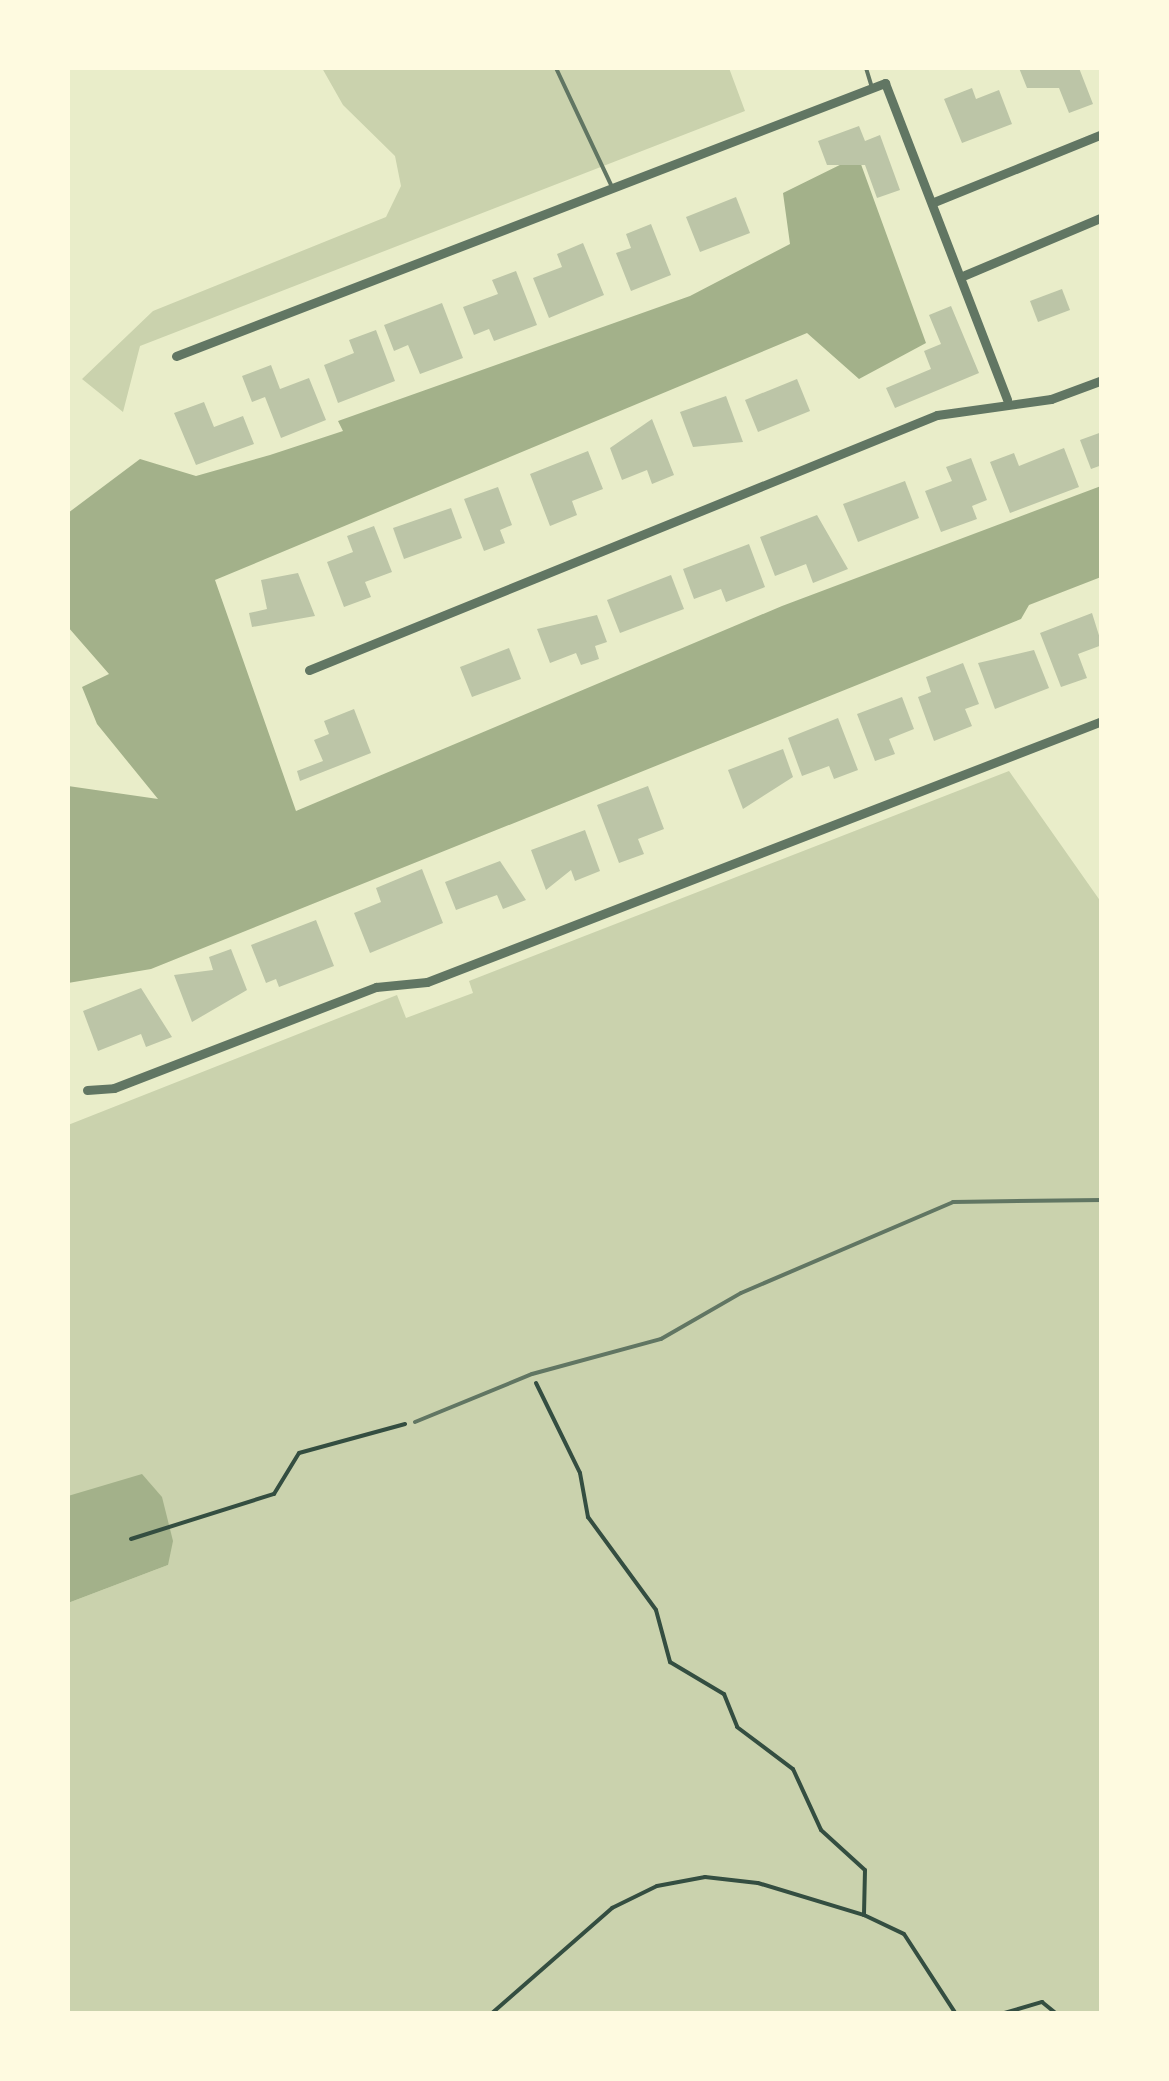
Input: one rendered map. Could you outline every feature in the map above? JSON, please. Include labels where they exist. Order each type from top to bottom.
[{"type":"street","points":[[176,356],[885,83],[965,275],[1006,399]]},
{"type":"street","points":[[934,202],[1102,134]]},
{"type":"street","points":[[965,275],[1102,217]]},
{"type":"street","points":[[309,670],[799,468],[1006,399],[1052,399],[1102,380]]},
{"type":"street","points":[[87,1090],[114,1088],[376,986],[427,982],[1102,721]]},
{"type":"lane","points":[[556,68],[612,188]]},
{"type":"lane","points":[[866,68],[872,88]]},
{"type":"lane","points":[[414,1422],[532,1374],[661,1339],[741,1293],[953,1202],[1102,1200]]},
{"type":"path","points":[[532,1374],[580,1473],[588,1517],[656,1610],[670,1662],[724,1694],[737,1727],[793,1769],[821,1830],[859,1858],[864,1916]]},
{"type":"path","points":[[131,1540],[274,1494],[299,1453],[356,1433],[414,1422]]},
{"type":"path","points":[[491,2014],[612,1908],[657,1886],[706,1877],[758,1883],[864,1916],[904,1934],[956,2014]]},
{"type":"path","points":[[1001,2014],[1042,2002],[1056,2014]]},
{"type":"shaded area","points":[[322,68],[729,68],[745,111],[140,346],[123,412],[82,379],[153,311],[386,217],[401,186],[395,156],[343,105]]},
{"type":"shaded area","points":[[858,156],[926,343],[859,379],[807,333],[215,580],[296,811],[782,606],[1101,486],[1101,577],[1029,605],[1021,619],[151,969],[68,983],[68,786],[158,799],[97,724],[82,687],[109,674],[68,627],[68,513],[140,459],[196,476],[270,455],[343,431],[338,421],[690,296],[790,244],[783,193]]},
{"type":"shaded area","points":[[1009,771],[1101,902],[1101,2013],[68,2013],[68,1603],[168,1565],[68,1496],[68,1125],[397,995],[406,1018],[473,993],[469,981]]},
{"type":"shaded area","points":[[142,1474],[162,1497],[173,1541],[168,1565],[68,1603],[68,1496]]},
{"type":"building","points":[[1019,68],[1079,68],[1093,104],[1069,113],[1059,88],[1027,88]]},
{"type":"building","points":[[972,88],[976,99],[999,90],[1012,124],[962,143],[944,99]]},
{"type":"building","points":[[859,126],[865,141],[880,135],[900,190],[877,198],[865,165],[827,165],[818,141]]},
{"type":"building","points":[[736,197],[750,233],[700,252],[686,217]]},
{"type":"building","points":[[651,224],[671,275],[631,291],[616,253],[631,248],[626,234]]},
{"type":"building","points":[[583,243],[604,295],[549,318],[533,278],[562,267],[557,254]]},
{"type":"building","points":[[516,271],[537,325],[494,341],[489,329],[474,335],[463,307],[498,294],[492,280]]},
{"type":"building","points":[[1062,289],[1070,310],[1038,322],[1030,301]]},
{"type":"building","points":[[442,303],[463,358],[420,374],[408,345],[394,351],[384,325]]},
{"type":"building","points":[[951,306],[979,373],[895,408],[886,388],[931,369],[924,351],[941,344],[929,315]]},
{"type":"building","points":[[376,330],[395,381],[338,403],[324,365],[354,353],[349,340]]},
{"type":"building","points":[[271,365],[280,389],[309,378],[326,420],[281,438],[265,397],[252,402],[242,376]]},
{"type":"building","points":[[797,379],[810,411],[758,432],[745,400]]},
{"type":"building","points":[[726,396],[743,442],[693,447],[680,412]]},
{"type":"building","points":[[204,402],[214,427],[243,416],[254,444],[196,465],[174,413]]},
{"type":"building","points":[[652,419],[674,475],[652,484],[647,470],[622,480],[610,448]]},
{"type":"building","points":[[1102,432],[1102,465],[1091,469],[1080,440]]},
{"type":"building","points":[[1064,448],[1079,487],[1010,513],[990,462],[1014,453],[1019,466]]},
{"type":"building","points":[[588,451],[603,489],[572,501],[577,515],[550,526],[530,474]]},
{"type":"building","points":[[971,458],[987,500],[972,506],[977,519],[941,532],[925,491],[952,481],[946,467]]},
{"type":"building","points":[[905,481],[919,518],[858,542],[843,504]]},
{"type":"building","points":[[498,487],[512,525],[500,530],[505,543],[484,551],[464,499]]},
{"type":"building","points":[[451,508],[462,538],[404,559],[393,528]]},
{"type":"building","points":[[817,515],[848,569],[813,583],[806,564],[775,576],[760,537]]},
{"type":"building","points":[[374,526],[392,572],[365,582],[371,597],[344,607],[327,562],[353,552],[347,536]]},
{"type":"building","points":[[749,544],[765,587],[726,602],[721,589],[694,599],[683,569]]},
{"type":"building","points":[[298,573],[315,616],[252,627],[249,613],[267,609],[261,580]]},
{"type":"building","points":[[671,575],[684,609],[620,633],[607,600]]},
{"type":"building","points":[[1092,613],[1102,645],[1078,654],[1087,678],[1061,687],[1040,633]]},
{"type":"building","points":[[597,615],[607,642],[595,646],[599,659],[581,665],[576,653],[550,663],[537,629]]},
{"type":"building","points":[[509,648],[521,679],[472,697],[460,667]]},
{"type":"building","points":[[1034,650],[1049,688],[995,709],[978,663]]},
{"type":"building","points":[[963,663],[979,704],[965,709],[972,726],[934,741],[918,697],[931,692],[926,677]]},
{"type":"building","points":[[902,697],[914,729],[889,739],[895,754],[875,761],[857,714]]},
{"type":"building","points":[[354,709],[371,753],[300,781],[297,771],[323,761],[314,740],[329,734],[324,721]]},
{"type":"building","points":[[838,718],[858,770],[834,779],[829,766],[802,776],[788,738]]},
{"type":"building","points":[[783,749],[793,777],[743,809],[728,770]]},
{"type":"building","points":[[648,786],[664,829],[638,839],[644,854],[619,863],[597,805]]},
{"type":"building","points":[[585,830],[600,871],[575,881],[571,870],[546,890],[531,850]]},
{"type":"building","points":[[500,861],[526,900],[503,909],[497,895],[456,910],[445,882]]},
{"type":"building","points":[[422,869],[443,923],[370,953],[354,913],[381,902],[376,888]]},
{"type":"building","points":[[316,920],[334,966],[279,987],[276,979],[266,983],[251,945]]},
{"type":"building","points":[[231,949],[247,990],[192,1022],[174,975],[213,970],[209,957]]},
{"type":"building","points":[[141,988],[172,1037],[146,1047],[141,1034],[98,1051],[83,1011]]}]
